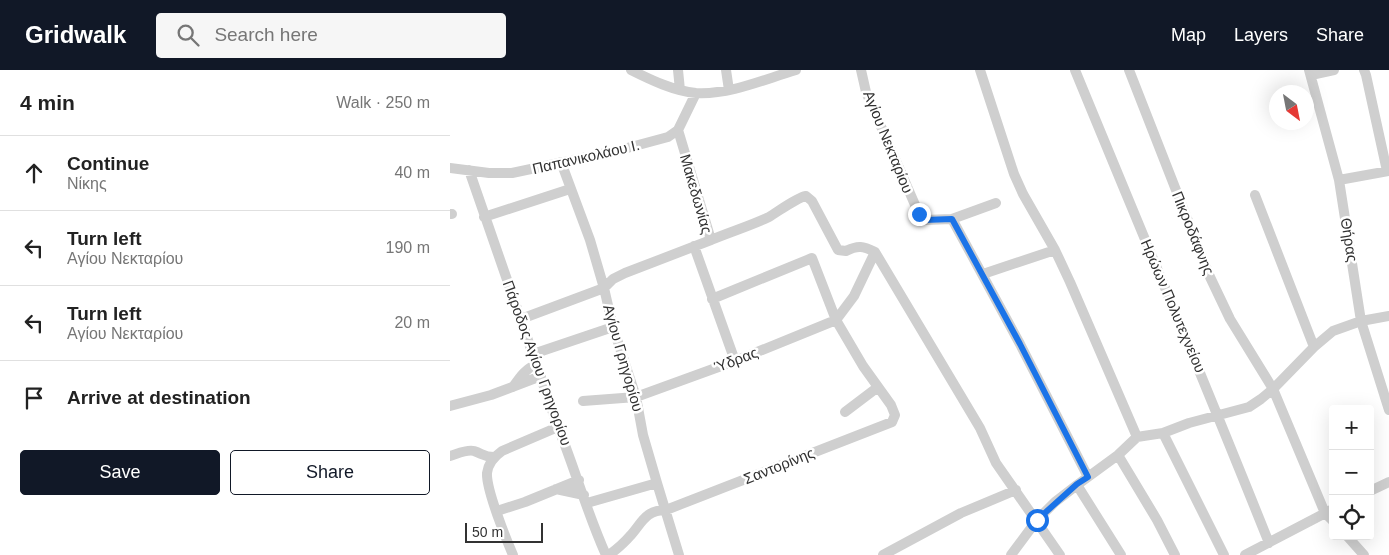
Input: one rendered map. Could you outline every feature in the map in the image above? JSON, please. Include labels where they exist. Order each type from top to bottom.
[{"type":"street","points":[[631,70],[649,79],[680,90],[696,93],[730,90],[796,70]]},
{"type":"street","points":[[678,70],[680,90]]},
{"type":"street","points":[[726,70],[730,90]]},
{"type":"street","name":"Αγίου Νεκταρίου","points":[[861,70],[866,92],[919,214],[924,220],[952,219]]},
{"type":"street","points":[[980,70],[1014,174],[1023,194],[1055,250],[1138,438]]},
{"type":"street","name":"Ηρώων Πολυτεχνείου","points":[[1075,70],[1270,543]]},
{"type":"street","name":"Πικροδάφνης","points":[[1129,70],[1210,277],[1230,319],[1273,389],[1329,511]]},
{"type":"street","points":[[1310,73],[1334,70]]},
{"type":"street","points":[[1339,180],[1388,171],[1364,70]]},
{"type":"street","name":"Θήρας","points":[[1310,73],[1339,180],[1362,321],[1389,410]]},
{"type":"street","points":[[678,130],[696,93]]},
{"type":"street","name":"Παπανικολάου Ι.","points":[[450,168],[489,173],[512,173],[616,151],[668,137],[678,130]]},
{"type":"street","name":"Μακεδωνίας","points":[[678,130],[710,240],[694,246],[735,361]]},
{"type":"street","name":"Αγίου Γρηγορίου","points":[[561,162],[590,240],[613,327],[636,397],[643,435],[656,483],[679,555]]},
{"type":"street","name":"Πάροδος Αγίου Γρηγορίου","points":[[468,170],[558,426],[579,480],[596,533],[608,555]]},
{"type":"street","points":[[484,216],[570,188]]},
{"type":"street","points":[[1255,195],[1314,347]]},
{"type":"street","points":[[710,240],[766,218],[787,207],[800,197],[806,196],[812,200],[838,250],[846,251],[855,246],[860,246],[875,252],[980,428],[996,462],[1060,555]]},
{"type":"street","points":[[996,203],[952,219],[983,274],[1088,477]]},
{"type":"street","points":[[521,319],[604,288],[613,279],[625,273],[694,246]]},
{"type":"street","points":[[983,274],[1055,250]]},
{"type":"street","points":[[836,320],[854,296],[875,252]]},
{"type":"street","points":[[712,299],[812,258],[836,320],[863,366],[878,387],[845,412]]},
{"type":"street","points":[[1011,555],[1037,520],[1077,484],[1118,455],[1138,438],[1163,433],[1218,414],[1249,406],[1261,400],[1314,347],[1333,331],[1362,321],[1389,316]]},
{"type":"street","name":"Ύδρας","points":[[583,401],[636,397],[735,361],[836,320]]},
{"type":"street","points":[[533,354],[613,327]]},
{"type":"street","points":[[513,387],[520,376],[537,364]]},
{"type":"street","points":[[450,406],[513,387],[541,376]]},
{"type":"street","name":"Σαντορίνης","points":[[608,555],[632,534],[648,515],[658,510],[666,510],[892,422],[895,415],[891,405],[878,387]]},
{"type":"street","points":[[512,555],[491,496],[487,473],[494,457],[514,445],[558,426]]},
{"type":"street","points":[[1163,433],[1224,555]]},
{"type":"street","points":[[450,456],[470,450],[483,456],[494,457]]},
{"type":"street","points":[[1118,455],[1157,520],[1175,555]]},
{"type":"street","points":[[497,511],[579,480]]},
{"type":"street","points":[[1374,489],[1389,482]]},
{"type":"street","points":[[556,489],[585,499],[656,483]]},
{"type":"street","points":[[1077,484],[1121,555]]},
{"type":"street","points":[[883,555],[961,512],[1016,490]]},
{"type":"street","points":[[1245,555],[1263,551],[1270,543],[1329,511]]},
{"type":"street","points":[[1351,540],[1364,555]]},
{"type":"route","points":[[919,214],[924,220],[952,219],[1020,344],[1088,477],[1055,502],[1037,520]]}]
